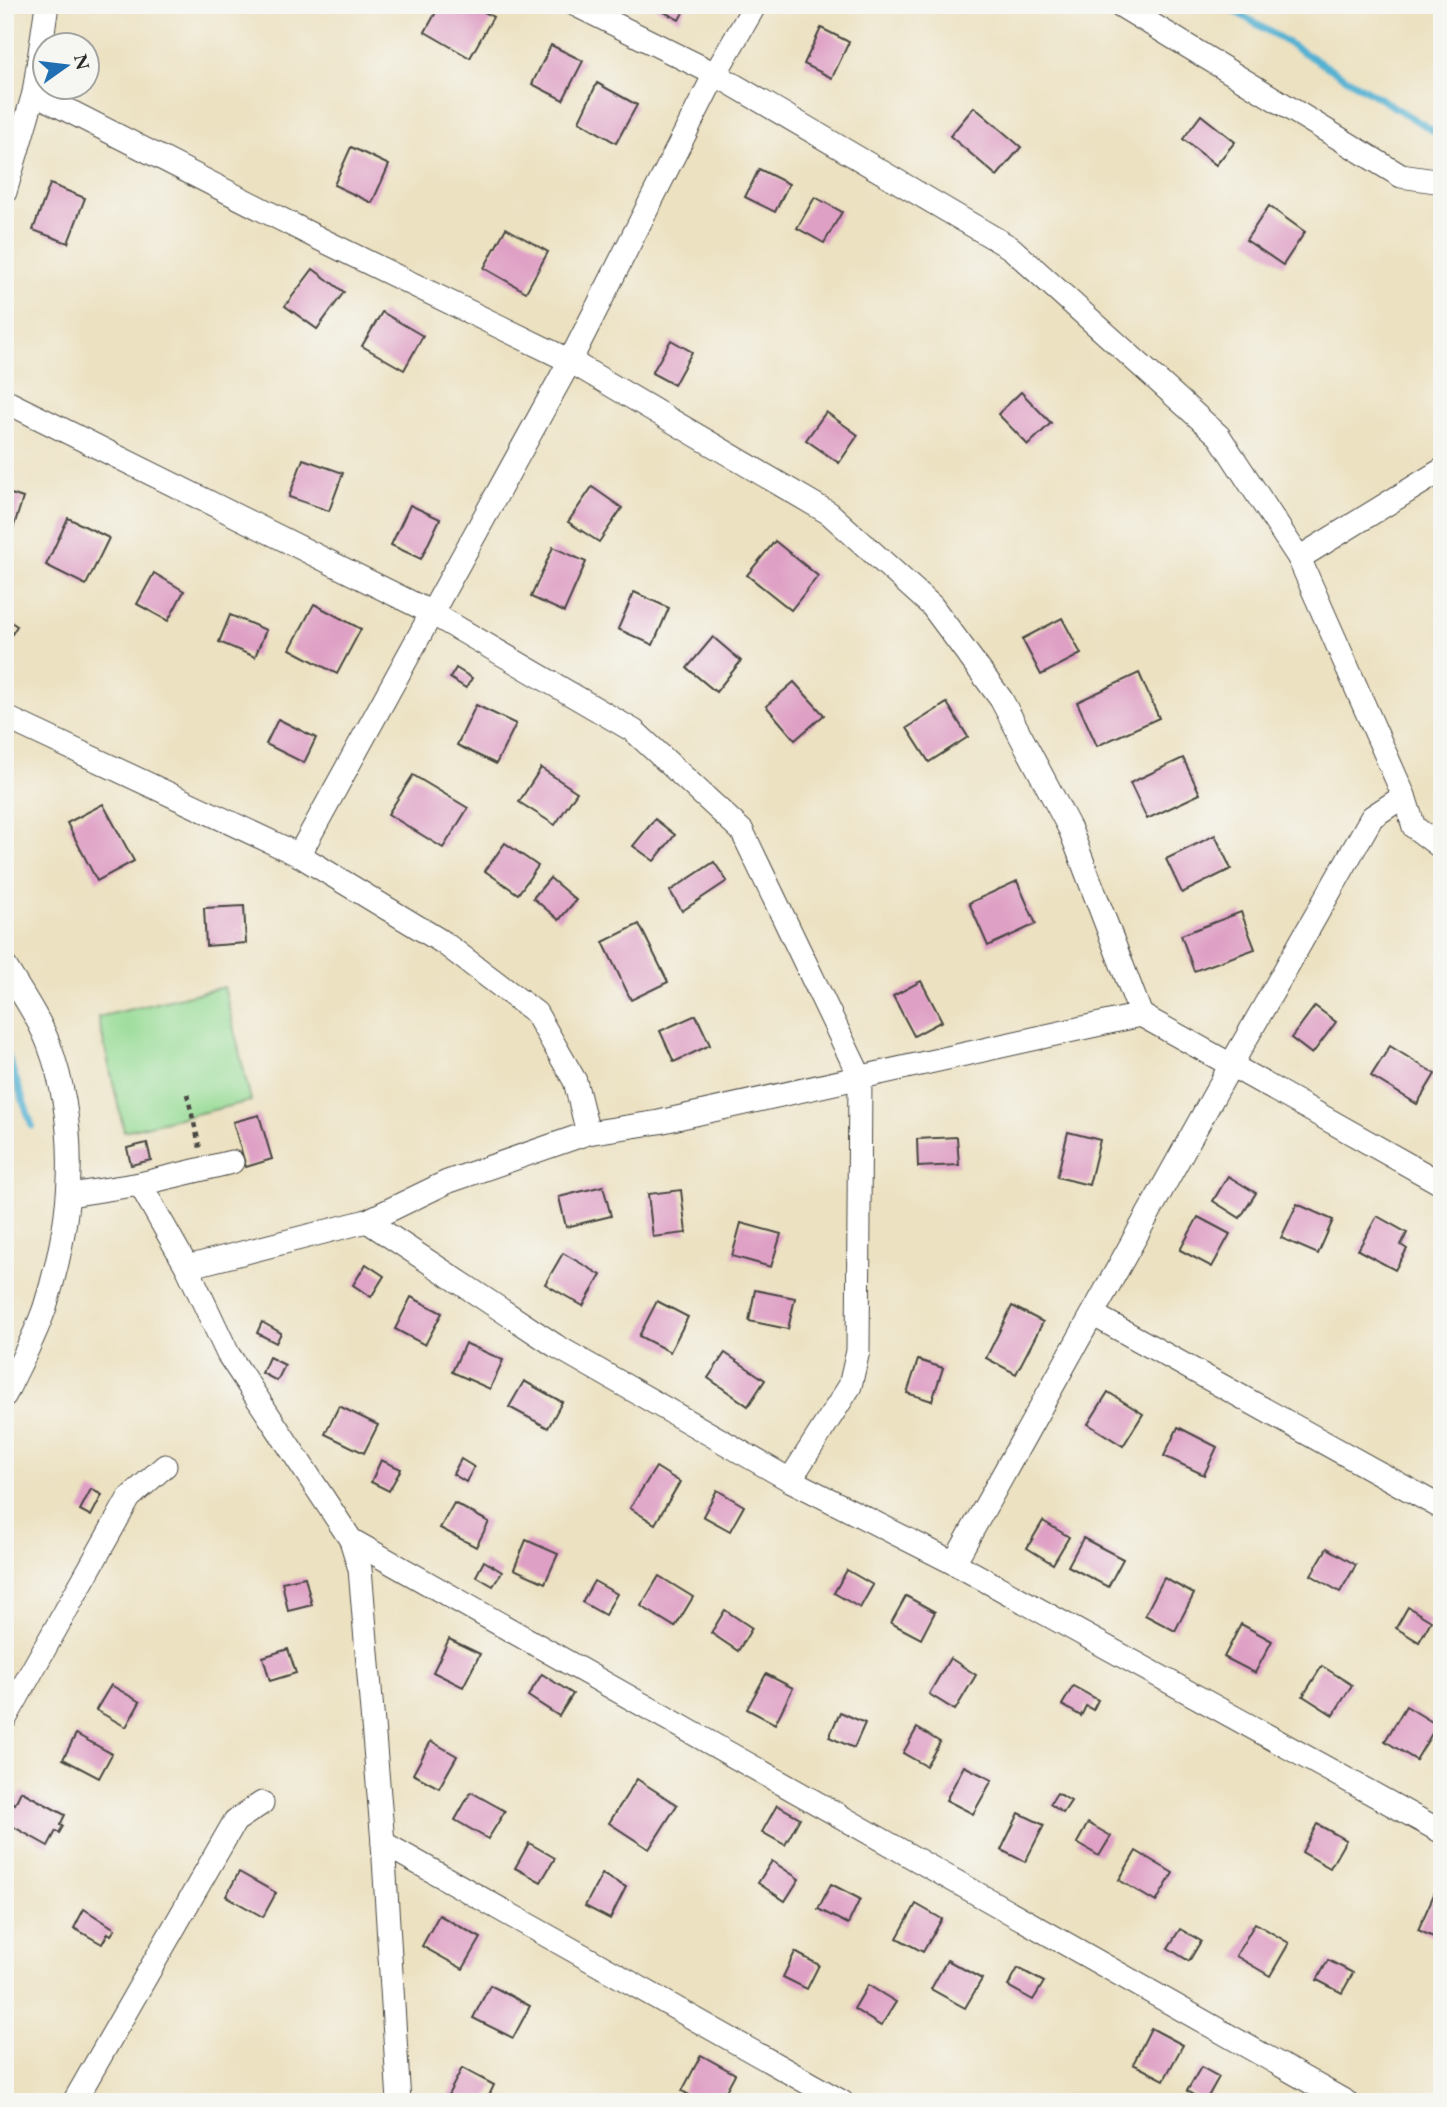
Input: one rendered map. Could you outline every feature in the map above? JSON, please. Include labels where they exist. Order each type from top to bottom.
[{"type":"street","points":[[43,32],[47,5]]},
{"type":"street","points":[[576,5],[715,74],[1011,247],[1219,436],[1299,558],[1404,796],[1414,827],[1442,848]]},
{"type":"street","points":[[299,855],[570,361],[715,74],[755,5]]},
{"type":"street","points":[[1121,5],[1401,176],[1442,182]]},
{"type":"street","points":[[5,192],[32,100]]},
{"type":"street","points":[[52,102],[318,238],[570,361],[829,513],[932,606],[1001,699],[1070,829],[1141,1015],[1442,1184]]},
{"type":"street","points":[[5,401],[430,612],[634,731],[742,831],[860,1077],[858,1352],[850,1386],[790,1480]]},
{"type":"street","points":[[1299,558],[1442,470]]},
{"type":"street","points":[[5,717],[299,855],[444,943],[536,1013],[575,1081],[588,1133]]},
{"type":"street","points":[[954,1563],[1372,817],[1404,796]]},
{"type":"street","points":[[5,966],[49,1044],[65,1101],[71,1154],[70,1195],[64,1230],[44,1309],[5,1395]]},
{"type":"street","points":[[187,1267],[367,1221],[447,1182],[588,1133],[659,1122],[1141,1015]]},
{"type":"street","points":[[70,1195],[140,1184],[232,1162]]},
{"type":"street","points":[[140,1184],[187,1267],[228,1354],[351,1541],[360,1569],[383,1843],[399,2102]]},
{"type":"street","points":[[367,1221],[556,1346],[790,1480],[954,1563],[1442,1832]]},
{"type":"street","points":[[1094,1315],[1442,1508]]},
{"type":"street","points":[[5,1719],[129,1498],[165,1466]]},
{"type":"street","points":[[351,1541],[1346,2102]]},
{"type":"street","points":[[74,2102],[235,1821],[262,1803]]},
{"type":"street","points":[[383,1843],[842,2102]]},
{"type":"path","points":[[187,1094],[205,1168]]},
{"type":"green space","points":[[224,987],[251,1101],[124,1131],[98,1017]]},
{"type":"building","points":[[440,5],[472,5],[493,17],[470,58],[425,32]]},
{"type":"building","points":[[651,5],[687,5],[679,20]]},
{"type":"building","points":[[821,28],[849,42],[832,78],[804,64]]},
{"type":"building","points":[[551,45],[583,61],[563,100],[532,84]]},
{"type":"building","points":[[597,83],[637,105],[616,143],[579,121]]},
{"type":"building","points":[[974,107],[1021,147],[997,176],[950,136]]},
{"type":"building","points":[[1201,115],[1235,142],[1216,165],[1183,139]]},
{"type":"building","points":[[351,147],[389,165],[372,203],[334,185]]},
{"type":"building","points":[[759,169],[789,184],[775,212],[745,197]]},
{"type":"building","points":[[50,184],[85,198],[68,243],[33,230]]},
{"type":"building","points":[[815,197],[842,212],[824,243],[797,228]]},
{"type":"building","points":[[1269,206],[1305,232],[1283,265],[1246,240]]},
{"type":"building","points":[[506,228],[548,252],[526,292],[484,268]]},
{"type":"building","points":[[313,269],[344,292],[317,329],[285,306]]},
{"type":"building","points":[[382,312],[423,336],[404,370],[362,346]]},
{"type":"building","points":[[671,340],[692,352],[674,385],[652,373]]},
{"type":"building","points":[[1021,392],[1051,423],[1028,445],[998,414]]},
{"type":"building","points":[[826,412],[858,435],[839,463],[806,440]]},
{"type":"building","points":[[303,459],[343,473],[329,511],[289,497]]},
{"type":"building","points":[[592,487],[622,508],[599,542],[568,522]]},
{"type":"building","points":[[5,492],[23,498],[6,550],[5,549]]},
{"type":"building","points":[[410,505],[440,519],[421,559],[391,545]]},
{"type":"building","points":[[68,518],[109,538],[86,585],[46,565]]},
{"type":"building","points":[[775,541],[818,576],[791,610],[747,575]]},
{"type":"building","points":[[553,547],[586,562],[564,612],[531,597]]},
{"type":"building","points":[[154,573],[184,591],[168,621],[137,604]]},
{"type":"building","points":[[634,592],[669,608],[653,645],[618,629]]},
{"type":"building","points":[[314,604],[361,629],[337,674],[290,649]]},
{"type":"building","points":[[230,615],[266,630],[255,657],[219,642]]},
{"type":"building","points":[[5,618],[17,626],[5,645]]},
{"type":"building","points":[[1062,618],[1081,654],[1041,675],[1022,639]]},
{"type":"building","points":[[713,637],[741,661],[716,692],[687,668]]},
{"type":"building","points":[[456,668],[472,678],[466,688],[450,678]]},
{"type":"building","points":[[1139,673],[1159,718],[1097,746],[1077,702]]},
{"type":"building","points":[[794,682],[824,715],[795,740],[766,706]]},
{"type":"building","points":[[947,703],[968,737],[929,762],[907,728]]},
{"type":"building","points":[[476,705],[516,724],[496,764],[457,745]]},
{"type":"building","points":[[278,719],[316,738],[304,763],[266,744]]},
{"type":"building","points":[[1183,758],[1200,794],[1147,819],[1130,783]]},
{"type":"building","points":[[541,768],[577,792],[555,825],[519,802]]},
{"type":"building","points":[[413,775],[468,808],[443,848],[388,814]]},
{"type":"building","points":[[103,804],[134,861],[97,881],[67,823]]},
{"type":"building","points":[[655,819],[675,835],[654,861],[633,846]]},
{"type":"building","points":[[1215,835],[1231,869],[1182,893],[1166,859]]},
{"type":"building","points":[[505,843],[538,866],[518,894],[485,871]]},
{"type":"building","points":[[714,862],[727,881],[682,911],[670,891]]},
{"type":"building","points":[[550,878],[576,900],[559,920],[533,898]]},
{"type":"building","points":[[1017,881],[1036,924],[988,946],[969,903]]},
{"type":"building","points":[[244,906],[246,943],[206,946],[204,908]]},
{"type":"building","points":[[1241,912],[1255,949],[1194,971],[1181,935]]},
{"type":"building","points":[[639,924],[668,982],[631,1000],[603,942]]},
{"type":"building","points":[[921,981],[942,1021],[914,1036],[893,996]]},
{"type":"building","points":[[1315,1006],[1336,1022],[1312,1054],[1291,1038]]},
{"type":"building","points":[[696,1015],[710,1045],[674,1062],[660,1031]]},
{"type":"building","points":[[1390,1046],[1435,1074],[1417,1104],[1371,1076]]},
{"type":"building","points":[[259,1115],[272,1159],[246,1167],[233,1122]]},
{"type":"building","points":[[1068,1132],[1100,1140],[1089,1185],[1057,1177]]},
{"type":"building","points":[[957,1137],[959,1165],[918,1167],[917,1139]]},
{"type":"building","points":[[147,1143],[151,1160],[131,1165],[127,1148]]},
{"type":"building","points":[[1228,1176],[1256,1193],[1240,1218],[1213,1201]]},
{"type":"building","points":[[603,1186],[611,1216],[566,1227],[559,1197]]},
{"type":"building","points":[[681,1190],[686,1233],[653,1237],[648,1194]]},
{"type":"building","points":[[1297,1204],[1333,1220],[1318,1254],[1281,1238]]},
{"type":"building","points":[[1377,1216],[1407,1233],[1401,1245],[1407,1249],[1395,1270],[1358,1250]]},
{"type":"building","points":[[1198,1217],[1230,1234],[1212,1267],[1180,1250]]},
{"type":"building","points":[[741,1223],[781,1234],[771,1267],[732,1256]]},
{"type":"building","points":[[563,1253],[601,1275],[583,1306],[545,1284]]},
{"type":"building","points":[[366,1264],[384,1276],[371,1297],[353,1285]]},
{"type":"building","points":[[755,1290],[795,1298],[788,1329],[749,1321]]},
{"type":"building","points":[[411,1297],[442,1313],[425,1345],[395,1329]]},
{"type":"building","points":[[657,1301],[688,1317],[670,1352],[639,1336]]},
{"type":"building","points":[[1012,1306],[1043,1322],[1016,1374],[986,1358]]},
{"type":"building","points":[[262,1322],[281,1333],[276,1343],[257,1333]]},
{"type":"building","points":[[465,1343],[503,1360],[490,1389],[452,1372]]},
{"type":"building","points":[[725,1353],[765,1380],[748,1406],[708,1378]]},
{"type":"building","points":[[269,1357],[285,1365],[277,1381],[262,1373]]},
{"type":"building","points":[[918,1360],[943,1368],[932,1401],[907,1393]]},
{"type":"building","points":[[524,1381],[562,1402],[548,1428],[509,1407]]},
{"type":"building","points":[[1108,1392],[1143,1414],[1123,1446],[1088,1424]]},
{"type":"building","points":[[339,1406],[378,1425],[364,1453],[325,1434]]},
{"type":"building","points":[[1178,1427],[1217,1447],[1204,1475],[1164,1456]]},
{"type":"building","points":[[461,1459],[474,1467],[466,1482],[453,1474]]},
{"type":"building","points":[[381,1460],[401,1469],[389,1491],[371,1482]]},
{"type":"building","points":[[656,1467],[680,1482],[655,1524],[630,1508]]},
{"type":"building","points":[[91,1489],[102,1495],[91,1516],[80,1510]]},
{"type":"building","points":[[717,1490],[744,1506],[730,1531],[703,1516]]},
{"type":"building","points":[[454,1503],[489,1522],[476,1547],[440,1528]]},
{"type":"building","points":[[1043,1521],[1069,1537],[1053,1564],[1027,1548]]},
{"type":"building","points":[[1083,1538],[1123,1559],[1108,1587],[1068,1566]]},
{"type":"building","points":[[526,1540],[558,1554],[545,1583],[514,1569]]},
{"type":"building","points":[[1327,1548],[1356,1565],[1340,1592],[1311,1575]]},
{"type":"building","points":[[484,1561],[502,1572],[493,1586],[476,1576]]},
{"type":"building","points":[[847,1570],[873,1585],[860,1608],[834,1593]]},
{"type":"building","points":[[659,1576],[693,1597],[675,1627],[641,1606]]},
{"type":"building","points":[[305,1577],[312,1605],[288,1611],[282,1582]]},
{"type":"building","points":[[1164,1578],[1194,1594],[1175,1631],[1145,1615]]},
{"type":"building","points":[[594,1581],[617,1594],[605,1615],[582,1602]]},
{"type":"building","points":[[906,1596],[935,1612],[921,1639],[891,1623]]},
{"type":"building","points":[[1408,1607],[1431,1621],[1419,1642],[1396,1628]]},
{"type":"building","points":[[725,1610],[752,1628],[738,1651],[711,1633]]},
{"type":"building","points":[[1241,1624],[1272,1641],[1255,1673],[1224,1657]]},
{"type":"building","points":[[449,1639],[480,1654],[463,1687],[433,1672]]},
{"type":"building","points":[[288,1649],[296,1673],[270,1681],[263,1657]]},
{"type":"building","points":[[950,1658],[976,1675],[955,1710],[929,1694]]},
{"type":"building","points":[[1322,1666],[1352,1685],[1333,1715],[1303,1696]]},
{"type":"building","points":[[542,1674],[573,1694],[559,1716],[528,1696]]},
{"type":"building","points":[[766,1674],[793,1688],[775,1724],[747,1709]]},
{"type":"building","points":[[111,1685],[140,1702],[126,1727],[96,1710]]},
{"type":"building","points":[[1073,1686],[1098,1700],[1093,1710],[1086,1706],[1081,1716],[1062,1705]]},
{"type":"building","points":[[1406,1706],[1437,1725],[1416,1760],[1385,1741]]},
{"type":"building","points":[[840,1712],[865,1723],[854,1748],[829,1737]]},
{"type":"building","points":[[917,1728],[940,1742],[926,1766],[903,1753]]},
{"type":"building","points":[[76,1734],[112,1754],[99,1778],[63,1759]]},
{"type":"building","points":[[431,1741],[457,1756],[439,1788],[413,1774]]},
{"type":"building","points":[[964,1766],[992,1780],[973,1814],[946,1800]]},
{"type":"building","points":[[637,1779],[677,1805],[649,1849],[609,1823]]},
{"type":"building","points":[[21,1791],[65,1815],[60,1825],[63,1826],[59,1833],[56,1831],[48,1846],[5,1822],[11,1810],[7,1807],[10,1801],[15,1804]]},
{"type":"building","points":[[471,1792],[505,1811],[488,1839],[455,1820]]},
{"type":"building","points":[[1057,1793],[1071,1801],[1063,1813],[1050,1804]]},
{"type":"building","points":[[777,1805],[800,1818],[785,1845],[762,1832]]},
{"type":"building","points":[[1019,1813],[1044,1825],[1025,1862],[1001,1850]]},
{"type":"building","points":[[1088,1823],[1111,1836],[1099,1856],[1077,1843]]},
{"type":"building","points":[[1317,1824],[1346,1840],[1330,1868],[1302,1852]]},
{"type":"building","points":[[529,1843],[555,1858],[541,1882],[515,1868]]},
{"type":"building","points":[[1136,1851],[1173,1873],[1156,1902],[1119,1880]]},
{"type":"building","points":[[772,1861],[799,1879],[785,1901],[758,1883]]},
{"type":"building","points":[[239,1872],[276,1893],[263,1917],[226,1896]]},
{"type":"building","points":[[602,1874],[626,1887],[610,1919],[585,1906]]},
{"type":"building","points":[[831,1884],[860,1899],[848,1924],[818,1909]]},
{"type":"building","points":[[1435,1892],[1442,1895],[1442,1941],[1418,1930]]},
{"type":"building","points":[[916,1904],[942,1919],[923,1952],[897,1938]]},
{"type":"building","points":[[84,1909],[115,1929],[111,1935],[108,1933],[102,1944],[74,1928]]},
{"type":"building","points":[[439,1915],[481,1938],[463,1969],[422,1946]]},
{"type":"building","points":[[1255,1923],[1289,1943],[1270,1976],[1236,1956]]},
{"type":"building","points":[[1180,1929],[1201,1941],[1189,1961],[1168,1948]]},
{"type":"building","points":[[795,1952],[819,1965],[807,1989],[783,1977]]},
{"type":"building","points":[[947,1960],[982,1979],[965,2008],[931,1989]]},
{"type":"building","points":[[1328,1960],[1353,1973],[1342,1993],[1317,1980]]},
{"type":"building","points":[[1018,1968],[1044,1982],[1033,2000],[1008,1986]]},
{"type":"building","points":[[490,1985],[530,2006],[513,2038],[473,2018]]},
{"type":"building","points":[[868,1985],[896,2002],[881,2026],[854,2009]]},
{"type":"building","points":[[1151,2028],[1183,2045],[1164,2080],[1133,2064]]},
{"type":"building","points":[[701,2055],[735,2074],[720,2102],[702,2102],[682,2091]]},
{"type":"building","points":[[1201,2067],[1219,2077],[1205,2102],[1187,2091]]},
{"type":"building","points":[[462,2068],[494,2085],[486,2102],[461,2102],[448,2095]]},
{"type":"waterway","points":[[1225,5],[1442,136]]},
{"type":"waterway","points":[[5,1048],[32,1126]]}]
